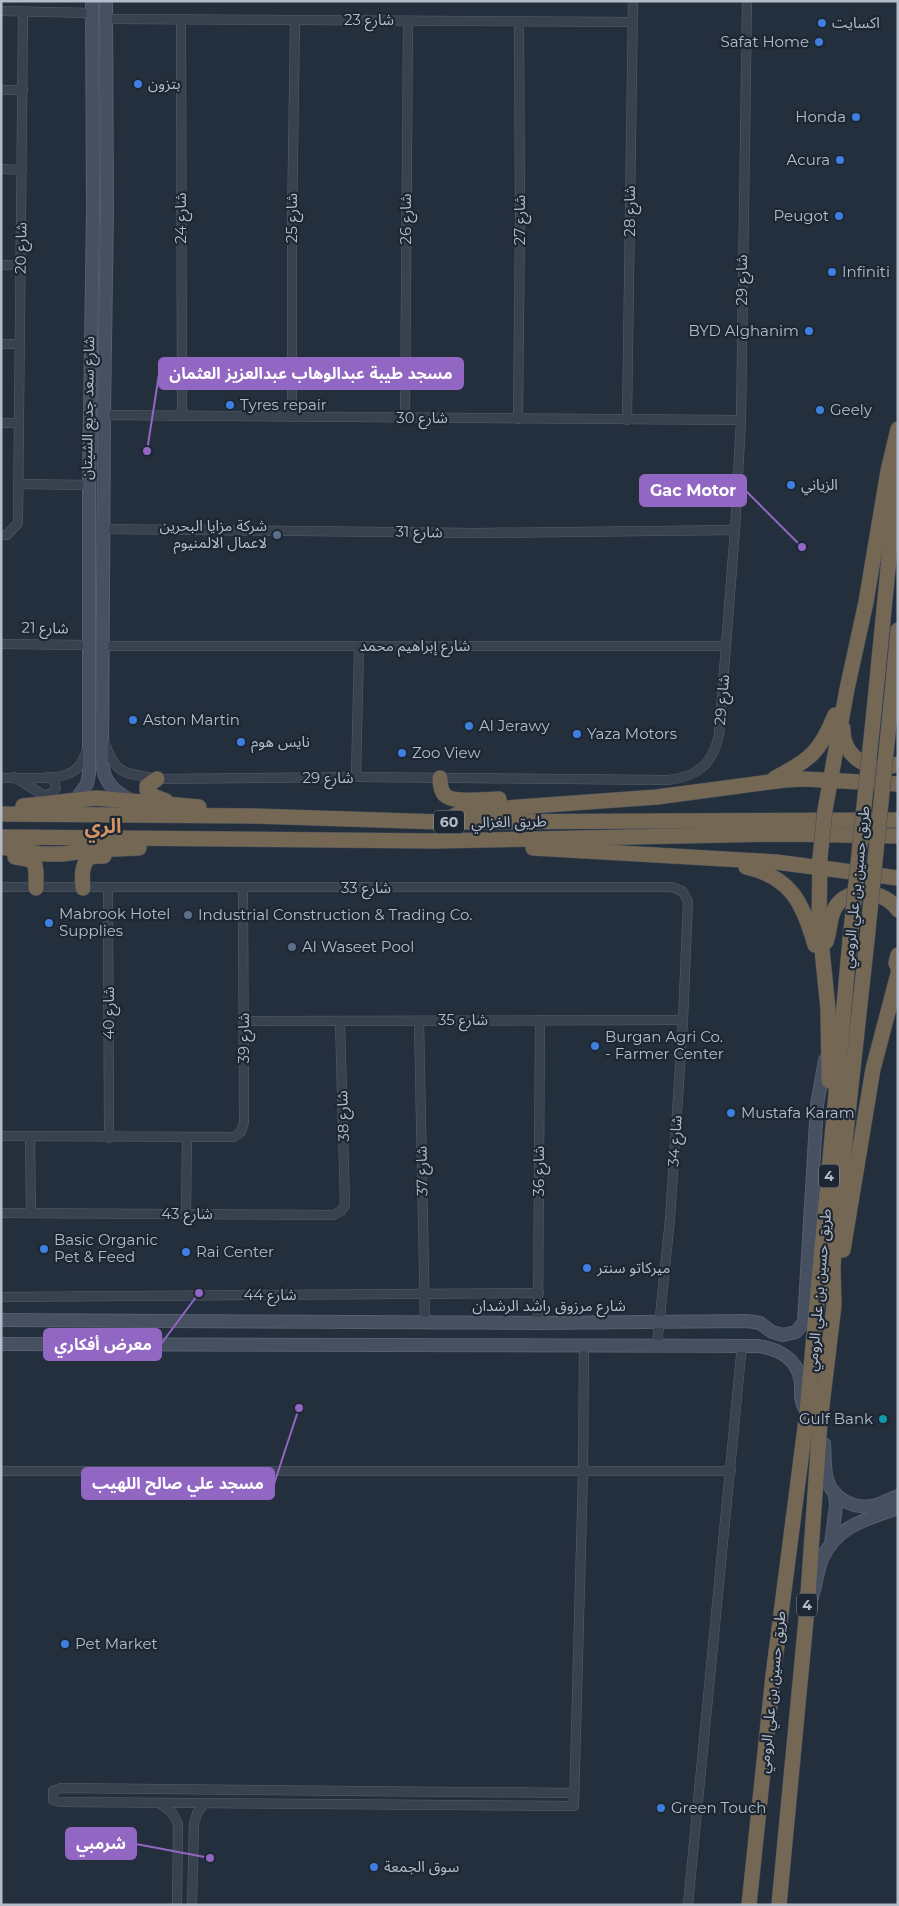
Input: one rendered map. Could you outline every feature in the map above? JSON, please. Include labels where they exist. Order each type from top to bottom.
[{"type":"highway","points":[[828,1185],[829,1040],[819,920],[820,863],[825,810],[846,689],[866,602],[888,471],[898,429]]},
{"type":"highway","name":"طريق حسين بن علي الرومي","points":[[750,1905],[773,1676],[807,1412],[850,940],[898,465]]},
{"type":"highway","name":"طريق حسين بن علي الرومي","points":[[779,1905],[807,1609],[820,1422],[834,1305],[833,1269],[836,1233],[898,630]]},
{"type":"highway","points":[[846,689],[843,730],[845,742],[850,753],[859,761],[870,766],[882,768],[898,764]]},
{"type":"highway","points":[[768,781],[801,764],[817,749],[828,732],[846,689]]},
{"type":"highway","points":[[440,778],[442,792],[453,799],[522,800],[552,804]]},
{"type":"highway","points":[[157,779],[147,786],[149,794],[180,805]]},
{"type":"highway","points":[[441,822],[464,811],[657,797],[768,781],[804,779],[898,784]]},
{"type":"highway","points":[[1,808],[96,798],[180,805],[252,816]]},
{"type":"highway","name":"طريق الغزالي","points":[[1,814],[252,816],[441,822],[898,820]]},
{"type":"highway","name":"طريق الغزالي","points":[[1,837],[435,841],[782,834],[898,836]]},
{"type":"highway","points":[[1,847],[41,854],[62,854],[93,850],[142,848],[212,839]]},
{"type":"highway","points":[[435,841],[693,858],[820,863],[898,878]]},
{"type":"highway","points":[[83,888],[84,867],[91,858],[142,848]]},
{"type":"highway","points":[[1,854],[31,860],[35,865],[36,888]]},
{"type":"highway","points":[[693,858],[759,870],[785,884],[804,915],[813,936],[824,978]]},
{"type":"highway","points":[[822,947],[828,938],[834,910],[846,897],[855,893],[880,895],[888,899],[898,910]]},
{"type":"highway","points":[[898,955],[896,963],[898,968]]},
{"type":"highway","points":[[834,1305],[868,1094],[898,974]]},
{"type":"street","name":"شارع سعد جديع الشيتان","points":[[106,1],[107,209],[102,762],[106,779],[112,789],[132,802]]},
{"type":"street","name":"شارع 28","points":[[627,420],[633,1]]},
{"type":"street","name":"شارع 29","points":[[102,736],[116,768],[157,779],[356,777],[668,780],[692,774],[711,758],[719,735],[735,530],[741,420],[747,1]]},
{"type":"street","name":"شارع سعد جديع الشيتان","points":[[75,801],[87,784],[89,745],[89,485],[93,209],[92,7]]},
{"type":"street","points":[[1,11],[23,12],[92,7]]},
{"type":"street","name":"شارع 20","points":[[1,535],[7,535],[18,523],[23,12]]},
{"type":"street","name":"شارع 23","points":[[106,19],[632,22]]},
{"type":"street","name":"شارع 24","points":[[181,19],[182,416]]},
{"type":"street","name":"شارع 25","points":[[292,417],[292,223],[296,20]]},
{"type":"street","name":"شارع 26","points":[[405,418],[408,21]]},
{"type":"street","name":"شارع 27","points":[[518,419],[519,21]]},
{"type":"street","points":[[1,90],[23,90]]},
{"type":"street","points":[[1,169],[22,170]]},
{"type":"street","points":[[93,209],[100,213],[107,209]]},
{"type":"street","points":[[92,233],[95,229],[100,228],[106,234]]},
{"type":"street","points":[[1,265],[20,266]]},
{"type":"street","points":[[1,344],[20,344]]},
{"type":"street","name":"شارع 30","points":[[104,416],[741,420]]},
{"type":"street","points":[[1,423],[19,423]]},
{"type":"street","points":[[18,484],[89,485]]},
{"type":"street","name":"شارع 31","points":[[103,529],[476,533],[735,530]]},
{"type":"street","name":"شارع 21","points":[[1,644],[88,645]]},
{"type":"street","name":"شارع إبراهيم محمد","points":[[103,646],[726,646]]},
{"type":"street","points":[[356,777],[359,646]]},
{"type":"street","points":[[88,662],[94,670],[99,669],[102,663]]},
{"type":"street","points":[[88,696],[90,692],[95,690],[101,693],[103,697]]},
{"type":"street","points":[[1,778],[65,776],[76,770],[89,745]]},
{"type":"street","points":[[13,777],[45,796],[56,788],[54,780],[48,777]]},
{"type":"street","name":"شارع 33","points":[[1,888],[671,887],[682,891],[688,901],[686,937]]},
{"type":"street","name":"شارع 40","points":[[108,888],[109,1138]]},
{"type":"street","name":"شارع 39","points":[[1,1136],[109,1138],[234,1137],[241,1132],[244,1122],[243,888]]},
{"type":"street","name":"شارع 34","points":[[657,1345],[670,1219],[683,1020],[686,937]]},
{"type":"street","name":"شارع 37","points":[[419,1020],[425,1322]]},
{"type":"street","name":"شارع 36","points":[[538,1323],[540,1020]]},
{"type":"street","name":"شارع 35","points":[[244,1021],[683,1020]]},
{"type":"street","name":"شارع 38","points":[[340,1021],[345,1205],[341,1211]]},
{"type":"street","name":"شارع مرزوق راشد الرشدان","points":[[1,1320],[538,1323],[756,1322],[764,1325],[776,1334],[790,1335],[801,1328],[804,1322],[817,1113],[822,1072],[829,1040]]},
{"type":"street","points":[[30,1136],[31,1213]]},
{"type":"street","points":[[186,1214],[187,1137]]},
{"type":"street","name":"شارع 43","points":[[1,1214],[334,1215],[341,1211]]},
{"type":"street","name":"شارع 44","points":[[1,1297],[538,1293]]},
{"type":"street","points":[[30,1344],[35,1343],[40,1334],[40,1328],[32,1321]]},
{"type":"street","points":[[348,1345],[341,1334],[345,1324],[350,1322]]},
{"type":"street","points":[[705,1345],[700,1340],[698,1333],[701,1326],[707,1322]]},
{"type":"street","points":[[758,1346],[768,1338],[769,1329]]},
{"type":"street","points":[[1,1344],[758,1346],[777,1350],[794,1364],[799,1373],[801,1401],[807,1412]]},
{"type":"street","points":[[574,1793],[56,1788],[52,1796],[53,1800],[60,1802],[574,1806],[583,1472],[584,1345]]},
{"type":"street","points":[[688,1905],[742,1345]]},
{"type":"street","points":[[820,1422],[827,1478],[835,1494],[836,1506],[831,1544]]},
{"type":"street","points":[[1,1471],[731,1471]]},
{"type":"street","points":[[835,1494],[844,1501],[855,1505],[888,1508]]},
{"type":"street","points":[[807,1609],[822,1560],[831,1544],[852,1525],[888,1508],[898,1496]]},
{"type":"street","points":[[158,1803],[174,1815],[178,1824],[177,1905]]},
{"type":"street","points":[[192,1905],[194,1824],[197,1813],[204,1803]]},
{"type":"place","name":"اكسايت","points":[[822,23]]},
{"type":"place","name":"Safat Home","points":[[819,42]]},
{"type":"place","name":"بتزون","points":[[138,84]]},
{"type":"place","name":"Honda","points":[[856,117]]},
{"type":"place","name":"Acura","points":[[840,160]]},
{"type":"place","name":"Peugot","points":[[839,216]]},
{"type":"place","name":"Infiniti","points":[[832,272]]},
{"type":"place","name":"BYD Alghanim","points":[[809,331]]},
{"type":"place","name":"Tyres repair","points":[[230,405]]},
{"type":"place","name":"Geely","points":[[820,410]]},
{"type":"place","name":"مسجد طيبة عبدالوهاب عبدالعزيز العثمان","points":[[147,451]]},
{"type":"place","name":"الزياني","points":[[791,485]]},
{"type":"place","name":"شركة مزايا البحرين لاعمال الالمنيوم","points":[[277,535]]},
{"type":"place","name":"Gac Motor","points":[[802,547]]},
{"type":"place","name":"Aston Martin","points":[[133,720]]},
{"type":"place","name":"Al Jerawy","points":[[469,726]]},
{"type":"place","name":"Yaza Motors","points":[[577,734]]},
{"type":"place","name":"نايس هوم","points":[[241,742]]},
{"type":"place","name":"Zoo View","points":[[402,753]]},
{"type":"place","name":"Industrial Construction & Trading Co.","points":[[188,915]]},
{"type":"place","name":"Mabrook Hotel Supplies","points":[[49,923]]},
{"type":"place","name":"Al Waseet Pool","points":[[292,947]]},
{"type":"place","name":"Burgan Agri Co. - Farmer Center","points":[[595,1046]]},
{"type":"place","name":"Mustafa Karam","points":[[731,1113]]},
{"type":"place","name":"Basic Organic Pet & Feed","points":[[44,1249]]},
{"type":"place","name":"Rai Center","points":[[186,1252]]},
{"type":"place","name":"ميركاتو سنتر","points":[[587,1268]]},
{"type":"place","name":"معرض أفكاري","points":[[199,1293]]},
{"type":"place","name":"مسجد علي صالح اللهيب","points":[[299,1408]]},
{"type":"place","name":"Gulf Bank","points":[[883,1419]]},
{"type":"place","name":"Pet Market","points":[[65,1644]]},
{"type":"place","name":"Green Touch","points":[[661,1808]]},
{"type":"place","name":"شرمبي","points":[[210,1858]]},
{"type":"place","name":"سوق الجمعة","points":[[374,1867]]},
{"type":"district","name":"الري","points":[[103,826]]}]
